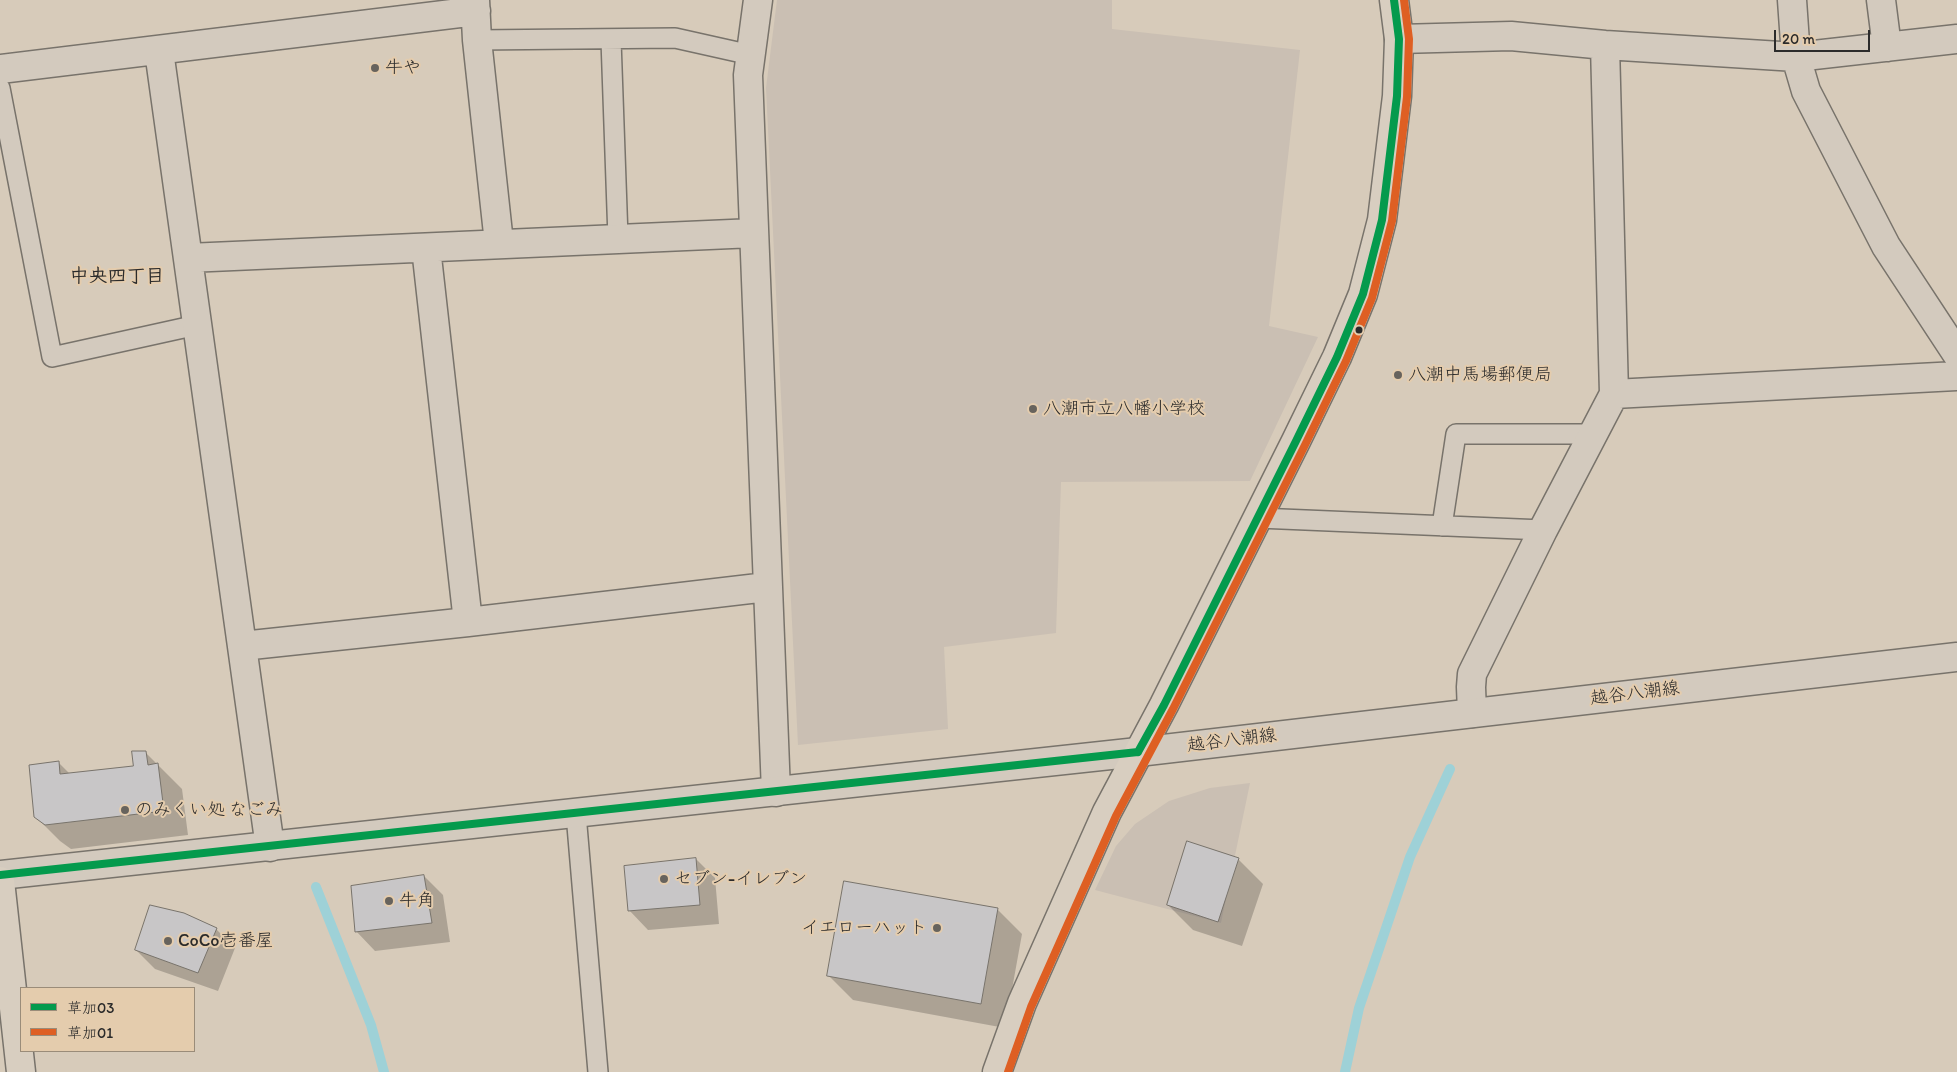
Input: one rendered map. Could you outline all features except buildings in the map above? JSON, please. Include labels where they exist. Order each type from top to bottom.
[{"type":"main road","points":[[997,1072],[1022,1003],[1107,812],[1164,705],[1258,518],[1337,357],[1363,294],[1382,220],[1397,96],[1399,39],[1394,0]]},
{"type":"main road","points":[[0,881],[20,1072]]},
{"type":"street","points":[[758,0],[748,75],[776,792]]},
{"type":"street","points":[[1792,0],[1796,57],[1806,91],[1886,246],[1957,354]]},
{"type":"street","points":[[1882,0],[1886,47]]},
{"type":"street","points":[[0,69],[159,51],[475,5],[476,40],[499,243]]},
{"type":"street","points":[[1399,39],[1511,36],[1605,45],[1796,57],[1957,39]]},
{"type":"street","points":[[1472,713],[1472,674],[1543,530],[1614,394],[1605,45]]},
{"type":"street","points":[[159,51],[270,847]]},
{"type":"street","points":[[188,258],[754,233]]},
{"type":"street","points":[[426,248],[468,622]]},
{"type":"street","points":[[1614,394],[1957,376]]},
{"type":"street","points":[[242,646],[767,587]]},
{"type":"street","name":"越谷八潮線","points":[[0,875],[1138,752],[1957,657]]},
{"type":"lane","points":[[476,40],[675,38],[751,55]]},
{"type":"lane","points":[[611,40],[618,238]]},
{"type":"lane","points":[[0,88],[52,357],[196,325]]},
{"type":"lane","points":[[1442,526],[1456,434],[1594,434]]},
{"type":"lane","points":[[1258,518],[1543,530]]},
{"type":"lane","points":[[576,814],[598,1072]]},
{"type":"shaded area","name":"八潮市立八幡小学校","points":[[777,0],[1112,0],[1112,29],[1300,50],[1269,326],[1318,337],[1250,481],[1061,482],[1056,633],[944,647],[948,729],[798,745],[766,88]]},
{"type":"shaded area","points":[[1250,783],[1221,923],[1095,890],[1116,846],[1135,824],[1169,801],[1210,788]]},
{"type":"waterway","points":[[1345,1072],[1359,1008],[1410,857],[1450,769]]},
{"type":"waterway","points":[[316,887],[371,1025],[384,1072]]},
{"type":"transit line","name":"草加03","points":[[1138,752],[1164,705],[1296,441],[1337,357],[1363,294],[1382,220],[1397,96],[1399,39],[1394,0]]},
{"type":"transit line","name":"草加01","points":[[1008,1072],[1031,1007],[1116,816],[1173,709],[1305,445],[1346,361],[1372,298],[1392,221],[1407,97],[1409,39],[1404,0]]},
{"type":"transit line","name":"草加03","points":[[0,875],[1138,752]]},
{"type":"place","name":"牛や","points":[[375,68]]},
{"type":"place","name":"八潮中馬場郵便局","points":[[1398,375]]},
{"type":"place","name":"八潮市立八幡小学校","points":[[1033,409]]},
{"type":"place","name":"のみくい処 なごみ","points":[[125,810]]},
{"type":"place","name":"セブン-イレブン","points":[[664,879]]},
{"type":"place","name":"牛角","points":[[389,901]]},
{"type":"place","name":"イエローハット","points":[[937,928]]},
{"type":"place","name":"CoCo壱番屋","points":[[168,941]]},
{"type":"district","name":"中央四丁目","points":[[117,277]]}]
